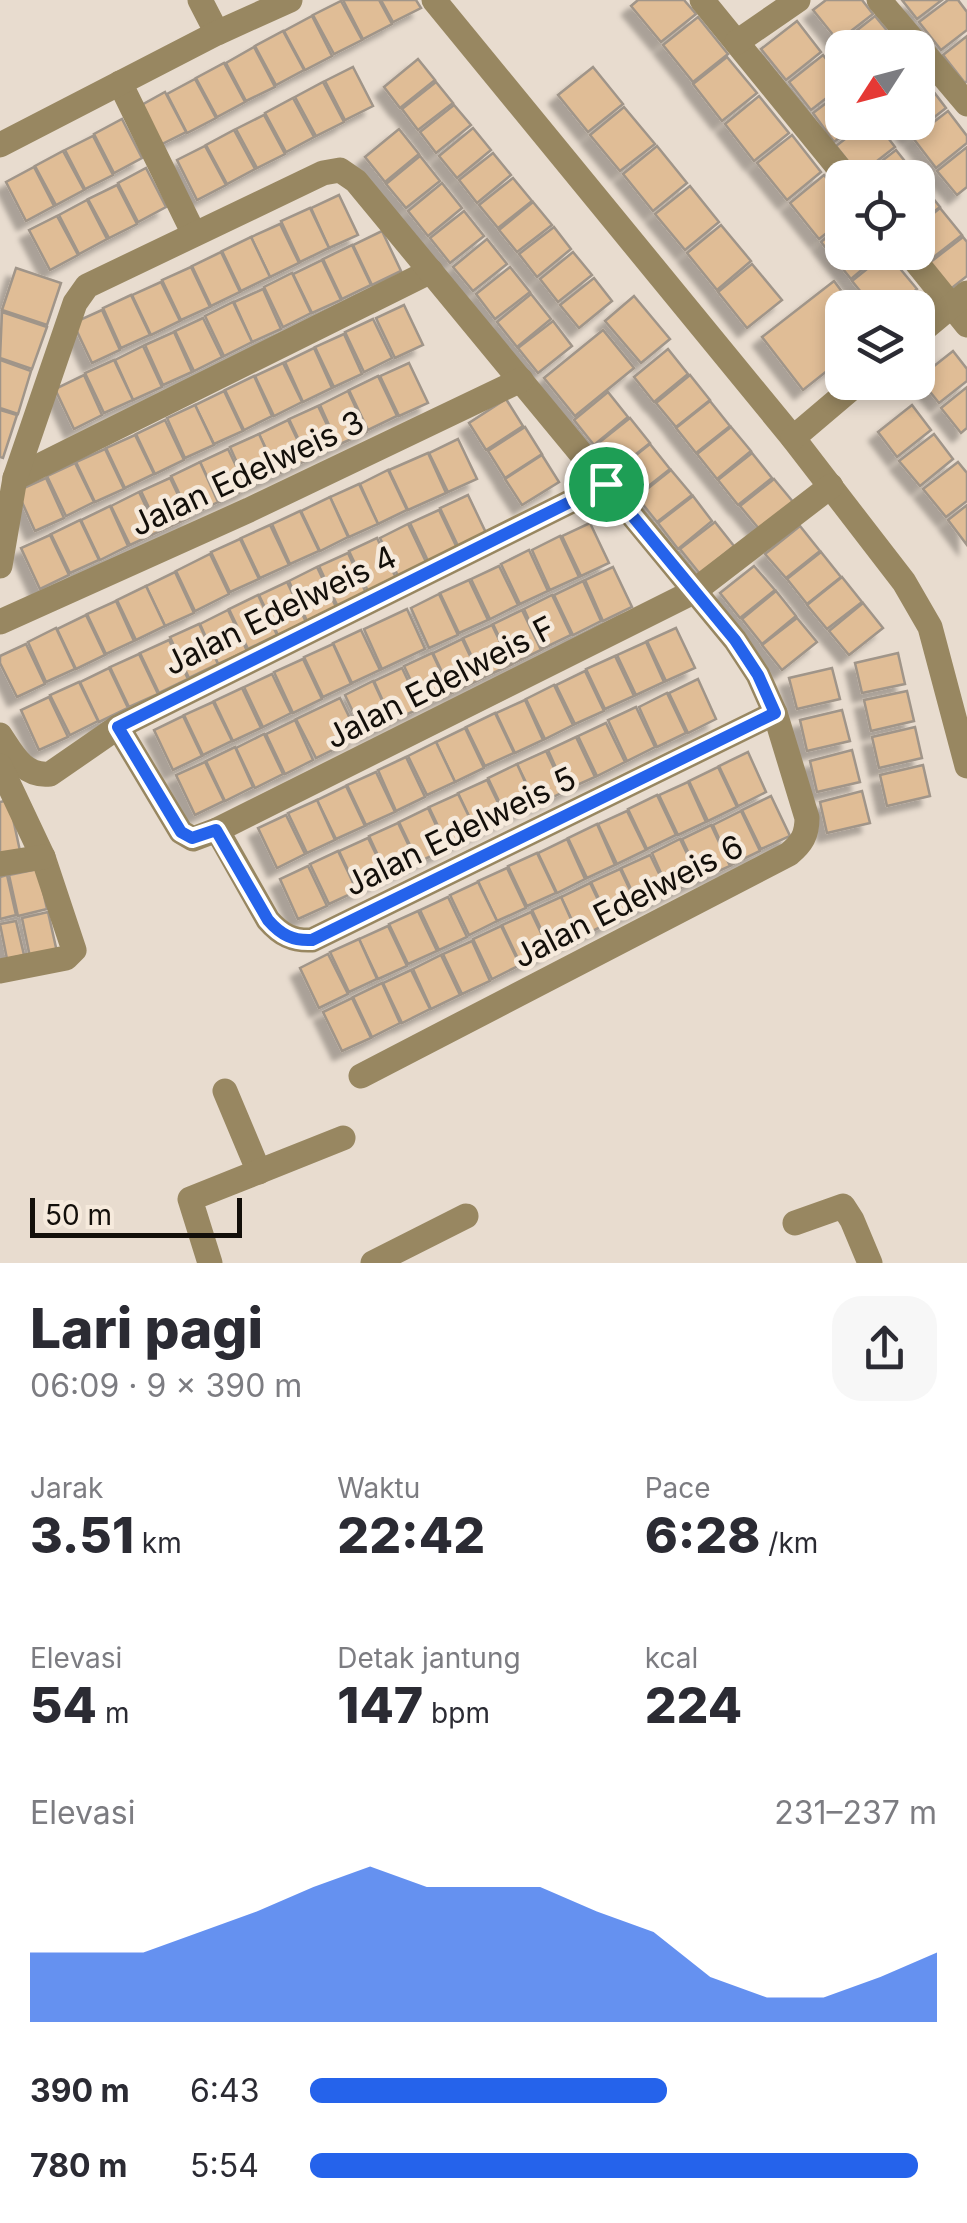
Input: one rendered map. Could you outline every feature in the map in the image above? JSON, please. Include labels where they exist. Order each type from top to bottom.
[{"type":"street","points":[[200,0],[217,33]]},
{"type":"street","points":[[0,145],[217,33],[290,0]]},
{"type":"street","points":[[434,0],[832,486],[904,582],[930,628],[967,766]]},
{"type":"street","points":[[702,0],[832,160]]},
{"type":"street","points":[[737,42],[798,0]]},
{"type":"street","points":[[879,0],[967,104]]},
{"type":"street","points":[[0,566],[14,478],[75,303],[87,286],[194,234],[120,83]]},
{"type":"street","name":"Jalan Edelweis 6","points":[[194,234],[323,173],[340,170],[356,181],[735,640],[758,675],[775,713],[807,818],[804,840],[789,854],[362,1076]]},
{"type":"street","points":[[925,270],[962,308],[935,324]]},
{"type":"street","points":[[14,478],[431,271]]},
{"type":"street","name":"Jalan Edelweis 3","points":[[0,622],[249,510],[520,380]]},
{"type":"street","points":[[793,438],[838,400]]},
{"type":"street","name":"Jalan Edelweis 4","points":[[0,736],[24,768],[44,775],[57,770],[118,727],[606,484]]},
{"type":"street","name":"Jalan Edelweis F","points":[[216,830],[693,592],[832,486]]},
{"type":"street","name":"Jalan Edelweis 5","points":[[216,830],[276,930],[292,938],[312,940],[775,713]]},
{"type":"street","points":[[118,727],[181,832],[192,838],[216,830]]},
{"type":"street","points":[[0,766],[44,857],[74,950],[69,957],[0,971]]},
{"type":"street","points":[[0,864],[44,857]]},
{"type":"street","points":[[225,1090],[258,1172]]},
{"type":"street","points":[[210,1263],[190,1199],[343,1138]]},
{"type":"street","points":[[795,1223],[843,1206],[870,1263]]},
{"type":"street","points":[[373,1263],[466,1216]]},
{"type":"building","points":[[343,0],[379,0],[392,24],[363,39]]},
{"type":"building","points":[[381,0],[416,0],[421,8],[393,22]]},
{"type":"building","points":[[638,0],[684,0],[696,14],[661,42],[631,6]]},
{"type":"building","points":[[826,0],[862,0],[873,14],[852,30],[829,30],[813,10]]},
{"type":"building","points":[[902,0],[942,0],[917,19]]},
{"type":"building","points":[[948,0],[958,0],[967,12],[967,30],[941,50],[935,42],[935,30],[925,30],[919,22]]},
{"type":"building","points":[[341,1],[362,40],[334,54],[313,15]]},
{"type":"building","points":[[312,16],[332,56],[305,70],[284,31]]},
{"type":"building","points":[[875,16],[886,30],[857,30]]},
{"type":"building","points":[[698,17],[728,54],[693,82],[663,45]]},
{"type":"building","points":[[797,21],[821,52],[786,80],[761,49]]},
{"type":"building","points":[[283,31],[304,70],[276,85],[255,46]]},
{"type":"building","points":[[967,36],[967,81],[965,83],[943,55]]},
{"type":"building","points":[[254,47],[275,87],[246,101],[226,63]]},
{"type":"building","points":[[823,55],[825,58],[825,99],[811,110],[789,82]]},
{"type":"building","points":[[727,57],[757,93],[722,121],[693,84]]},
{"type":"building","points":[[418,59],[435,80],[400,108],[384,87]]},
{"type":"building","points":[[224,63],[245,102],[217,117],[196,78]]},
{"type":"building","points":[[353,67],[373,106],[345,120],[325,81]]},
{"type":"building","points":[[593,67],[623,104],[588,132],[558,95]]},
{"type":"building","points":[[195,79],[216,118],[187,133],[167,94]]},
{"type":"building","points":[[323,82],[344,122],[316,136],[295,97]]},
{"type":"building","points":[[436,82],[453,103],[418,130],[402,109]]},
{"type":"building","points":[[165,92],[186,132],[158,146],[138,107]]},
{"type":"building","points":[[935,94],[946,108],[935,117]]},
{"type":"building","points":[[759,96],[789,133],[754,161],[725,124]]},
{"type":"building","points":[[293,98],[314,137],[286,152],[265,113]]},
{"type":"building","points":[[825,104],[825,130],[813,113]]},
{"type":"building","points":[[454,105],[471,125],[436,153],[420,132]]},
{"type":"building","points":[[624,107],[655,144],[620,171],[590,135]]},
{"type":"building","points":[[948,111],[967,136],[967,143],[936,168],[935,160],[930,160],[915,140],[935,140],[935,121]]},
{"type":"building","points":[[264,115],[285,154],[257,168],[236,129]]},
{"type":"building","points":[[122,119],[142,158],[114,173],[94,134]]},
{"type":"building","points":[[473,128],[491,150],[457,178],[439,156]]},
{"type":"building","points":[[399,129],[419,154],[385,182],[365,157]]},
{"type":"building","points":[[234,130],[255,169],[227,184],[206,145]]},
{"type":"building","points":[[792,135],[821,172],[787,200],[757,163]]},
{"type":"building","points":[[93,136],[113,175],[85,189],[65,150]]},
{"type":"building","points":[[844,140],[890,140],[895,147],[878,160],[847,160],[836,146]]},
{"type":"building","points":[[205,146],[226,185],[197,200],[177,160]]},
{"type":"building","points":[[657,146],[687,183],[653,211],[623,174]]},
{"type":"building","points":[[967,147],[967,187],[957,195],[937,171]]},
{"type":"building","points":[[896,150],[904,160],[883,160]]},
{"type":"building","points":[[63,151],[84,190],[56,205],[35,166]]},
{"type":"building","points":[[493,153],[511,175],[477,203],[459,180]]},
{"type":"building","points":[[420,156],[440,181],[406,208],[386,184]]},
{"type":"building","points":[[34,167],[54,206],[26,221],[6,182]]},
{"type":"building","points":[[146,168],[166,207],[138,222],[118,183]]},
{"type":"building","points":[[824,175],[825,234],[819,239],[790,203]]},
{"type":"building","points":[[513,178],[532,201],[498,228],[479,205]]},
{"type":"building","points":[[442,183],[462,208],[428,236],[408,211]]},
{"type":"building","points":[[117,185],[137,224],[109,238],[88,199]]},
{"type":"building","points":[[690,186],[719,222],[685,250],[655,214]]},
{"type":"building","points":[[339,195],[358,235],[329,248],[311,208]]},
{"type":"building","points":[[87,200],[107,239],[79,254],[59,215]]},
{"type":"building","points":[[533,202],[552,225],[517,252],[499,230]]},
{"type":"building","points":[[310,208],[329,248],[300,262],[281,221]]},
{"type":"building","points":[[940,208],[962,235],[935,256],[935,212]]},
{"type":"building","points":[[464,211],[484,236],[450,263],[430,238]]},
{"type":"building","points":[[57,216],[78,255],[50,270],[29,230]]},
{"type":"building","points":[[280,224],[299,263],[270,277],[251,237]]},
{"type":"building","points":[[721,225],[751,261],[717,290],[687,253]]},
{"type":"building","points":[[554,227],[571,249],[537,277],[519,254]]},
{"type":"building","points":[[382,231],[401,271],[372,285],[353,245]]},
{"type":"building","points":[[251,237],[270,277],[241,291],[222,251]]},
{"type":"building","points":[[963,237],[967,242],[967,276],[948,291],[932,270],[935,259]]},
{"type":"building","points":[[487,239],[507,264],[473,291],[453,267]]},
{"type":"building","points":[[352,245],[371,285],[342,299],[323,259]]},
{"type":"building","points":[[221,252],[240,292],[211,306],[192,266]]},
{"type":"building","points":[[573,252],[592,275],[558,302],[540,279]]},
{"type":"building","points":[[322,260],[341,300],[312,313],[293,274]]},
{"type":"building","points":[[752,264],[782,300],[747,328],[718,292]]},
{"type":"building","points":[[191,267],[210,307],[181,320],[162,280]]},
{"type":"building","points":[[510,267],[530,292],[495,319],[476,294]]},
{"type":"building","points":[[16,268],[61,283],[47,325],[2,310]]},
{"type":"building","points":[[844,270],[862,270],[851,279]]},
{"type":"building","points":[[866,270],[901,270],[917,289],[859,290],[852,281]]},
{"type":"building","points":[[292,273],[311,313],[283,327],[264,287]]},
{"type":"building","points":[[594,278],[612,301],[579,328],[560,305]]},
{"type":"building","points":[[834,281],[841,290],[825,290],[825,373],[803,390],[762,337]]},
{"type":"building","points":[[161,282],[180,321],[151,335],[132,295]]},
{"type":"building","points":[[263,289],[281,329],[252,342],[234,302]]},
{"type":"building","points":[[531,294],[551,319],[517,347],[497,322]]},
{"type":"building","points":[[131,295],[150,335],[121,348],[103,308]]},
{"type":"building","points":[[634,296],[670,339],[641,363],[605,321]]},
{"type":"building","points":[[233,302],[252,342],[224,356],[205,316]]},
{"type":"building","points":[[404,305],[423,345],[395,358],[376,318]]},
{"type":"building","points":[[102,310],[120,350],[92,363],[73,323]]},
{"type":"building","points":[[2,312],[47,327],[32,369],[0,358]]},
{"type":"building","points":[[203,318],[222,357],[194,371],[175,331]]},
{"type":"building","points":[[373,319],[392,358],[364,372],[345,332]]},
{"type":"building","points":[[553,321],[572,346],[538,373],[518,348]]},
{"type":"building","points":[[603,330],[634,368],[575,416],[544,378]]},
{"type":"building","points":[[174,332],[192,372],[163,385],[145,345]]},
{"type":"building","points":[[344,334],[362,374],[334,387],[315,347]]},
{"type":"building","points":[[143,346],[162,387],[133,400],[115,360]]},
{"type":"building","points":[[314,348],[332,388],[303,402],[285,362]]},
{"type":"building","points":[[668,349],[688,374],[654,402],[634,377]]},
{"type":"building","points":[[953,351],[967,369],[967,381],[939,403],[935,398],[935,365]]},
{"type":"building","points":[[0,360],[31,371],[18,414],[0,408]]},
{"type":"building","points":[[114,360],[133,400],[104,413],[85,373]]},
{"type":"building","points":[[283,363],[302,402],[274,416],[255,376]]},
{"type":"building","points":[[409,363],[428,403],[399,416],[380,376]]},
{"type":"building","points":[[84,375],[102,415],[74,429],[55,389]]},
{"type":"building","points":[[690,375],[710,400],[676,427],[656,403]]},
{"type":"building","points":[[254,376],[272,416],[244,430],[225,390]]},
{"type":"building","points":[[378,376],[397,416],[368,430],[349,390]]},
{"type":"building","points":[[967,387],[967,428],[961,433],[941,408]]},
{"type":"building","points":[[224,391],[243,431],[214,444],[195,405]]},
{"type":"building","points":[[348,391],[367,432],[338,445],[320,405]]},
{"type":"building","points":[[608,392],[628,417],[594,445],[574,420]]},
{"type":"building","points":[[506,399],[523,426],[486,450],[469,423]]},
{"type":"building","points":[[710,401],[730,426],[696,453],[676,428]]},
{"type":"building","points":[[195,405],[214,445],[185,458],[167,418]]},
{"type":"building","points":[[912,405],[931,430],[897,457],[878,432]]},
{"type":"building","points":[[318,406],[337,446],[308,459],[289,419]]},
{"type":"building","points":[[0,410],[17,415],[3,458],[0,457]]},
{"type":"building","points":[[630,418],[650,443],[616,470],[596,445]]},
{"type":"building","points":[[165,420],[184,460],[155,474],[136,434]]},
{"type":"building","points":[[288,420],[307,460],[278,474],[259,434]]},
{"type":"building","points":[[525,427],[542,454],[505,478],[488,451]]},
{"type":"building","points":[[731,427],[751,451],[717,479],[697,454]]},
{"type":"building","points":[[259,434],[277,474],[248,487],[230,447]]},
{"type":"building","points":[[934,434],[953,459],[920,486],[899,461]]},
{"type":"building","points":[[135,435],[154,474],[125,488],[106,448]]},
{"type":"building","points":[[458,439],[477,479],[448,492],[429,453]]},
{"type":"building","points":[[650,444],[670,469],[636,496],[616,471]]},
{"type":"building","points":[[105,449],[124,489],[95,502],[76,462]]},
{"type":"building","points":[[228,449],[247,489],[219,502],[200,462]]},
{"type":"building","points":[[428,453],[446,493],[408,510],[389,470]]},
{"type":"building","points":[[752,453],[772,478],[738,505],[718,480]]},
{"type":"building","points":[[542,455],[559,482],[522,505],[505,479]]},
{"type":"building","points":[[200,462],[218,502],[190,516],[171,476]]},
{"type":"building","points":[[958,462],[967,473],[967,501],[946,517],[923,489]]},
{"type":"building","points":[[75,463],[94,502],[66,516],[47,476]]},
{"type":"building","points":[[388,470],[407,510],[378,524],[360,484]]},
{"type":"building","points":[[671,470],[692,495],[657,522],[637,497]]},
{"type":"building","points":[[46,478],[64,518],[35,531],[17,491]]},
{"type":"building","points":[[170,478],[189,518],[160,531],[141,491]]},
{"type":"building","points":[[774,479],[794,503],[760,530],[740,506]]},
{"type":"building","points":[[359,484],[378,524],[349,537],[330,497]]},
{"type":"building","points":[[139,492],[158,532],[130,545],[111,506]]},
{"type":"building","points":[[468,495],[487,535],[459,548],[440,508]]},
{"type":"building","points":[[693,496],[712,521],[678,549],[658,523]]},
{"type":"building","points":[[330,497],[348,537],[320,551],[301,511]]},
{"type":"building","points":[[967,505],[967,545],[948,520]]},
{"type":"building","points":[[110,506],[128,546],[100,560],[81,520]]},
{"type":"building","points":[[439,510],[458,550],[429,563],[410,523]]},
{"type":"building","points":[[300,511],[319,551],[290,564],[272,524]]},
{"type":"building","points":[[80,520],[99,560],[70,573],[51,534]]},
{"type":"building","points":[[715,522],[734,546],[700,574],[680,549]]},
{"type":"building","points":[[590,523],[609,563],[581,576],[562,536]]},
{"type":"building","points":[[408,524],[427,564],[399,578],[380,538]]},
{"type":"building","points":[[270,525],[289,565],[260,578],[241,538]]},
{"type":"building","points":[[800,526],[820,551],[786,578],[765,554]]},
{"type":"building","points":[[50,535],[69,575],[40,589],[21,548]]},
{"type":"building","points":[[560,536],[579,577],[550,590],[532,550]]},
{"type":"building","points":[[377,538],[396,578],[368,591],[349,551]]},
{"type":"building","points":[[240,539],[259,579],[230,592],[211,552]]},
{"type":"building","points":[[529,550],[548,591],[520,604],[501,564]]},
{"type":"building","points":[[821,552],[841,577],[807,604],[787,579]]},
{"type":"building","points":[[348,553],[366,593],[338,607],[319,566]]},
{"type":"building","points":[[210,554],[229,594],[195,611],[176,571]]},
{"type":"building","points":[[499,566],[518,605],[490,619],[471,579]]},
{"type":"building","points":[[754,566],[775,590],[740,618],[720,593]]},
{"type":"building","points":[[317,567],[336,607],[307,621],[289,581]]},
{"type":"building","points":[[613,567],[632,607],[603,621],[585,580]]},
{"type":"building","points":[[175,572],[194,613],[165,626],[146,586]]},
{"type":"building","points":[[842,577],[862,602],[827,629],[807,605]]},
{"type":"building","points":[[469,580],[488,620],[459,633],[440,593]]},
{"type":"building","points":[[583,581],[601,621],[573,635],[554,595]]},
{"type":"building","points":[[287,582],[306,622],[278,635],[259,595]]},
{"type":"building","points":[[146,586],[165,626],[136,640],[117,600]]},
{"type":"building","points":[[776,591],[796,616],[762,644],[742,619]]},
{"type":"building","points":[[439,594],[458,635],[429,648],[411,608]]},
{"type":"building","points":[[258,595],[277,635],[248,649],[229,609]]},
{"type":"building","points":[[552,595],[571,635],[542,649],[524,609]]},
{"type":"building","points":[[116,601],[134,641],[106,654],[87,614]]},
{"type":"building","points":[[863,603],[883,628],[849,655],[829,631]]},
{"type":"building","points":[[407,609],[425,649],[382,669],[364,629]]},
{"type":"building","points":[[228,610],[247,651],[218,664],[200,624]]},
{"type":"building","points":[[522,610],[541,650],[512,664],[493,624]]},
{"type":"building","points":[[86,615],[105,655],[76,669],[57,629]]},
{"type":"building","points":[[797,618],[817,642],[782,670],[762,645]]},
{"type":"building","points":[[199,624],[218,664],[189,678],[170,637]]},
{"type":"building","points":[[492,625],[511,665],[482,678],[463,638]]},
{"type":"building","points":[[56,628],[75,669],[46,682],[28,642]]},
{"type":"building","points":[[676,628],[695,668],[666,681],[647,641]]},
{"type":"building","points":[[361,630],[380,670],[352,683],[333,643]]},
{"type":"building","points":[[462,639],[481,679],[452,693],[433,653]]},
{"type":"building","points":[[169,640],[188,679],[159,693],[140,653]]},
{"type":"building","points":[[646,642],[664,682],[636,695],[617,655]]},
{"type":"building","points":[[26,644],[45,684],[17,697],[0,656]]},
{"type":"building","points":[[333,644],[351,684],[323,697],[304,657]]},
{"type":"building","points":[[432,653],[451,693],[423,706],[404,666]]},
{"type":"building","points":[[898,653],[905,684],[862,693],[855,663]]},
{"type":"building","points":[[139,654],[158,694],[129,707],[110,667]]},
{"type":"building","points":[[615,656],[634,696],[605,709],[586,669]]},
{"type":"building","points":[[303,659],[322,699],[293,713],[274,672]]},
{"type":"building","points":[[109,668],[128,708],[99,722],[80,682]]},
{"type":"building","points":[[402,668],[421,708],[392,721],[374,681]]},
{"type":"building","points":[[832,668],[840,699],[797,709],[789,678]]},
{"type":"building","points":[[585,671],[604,711],[575,724],[556,685]]},
{"type":"building","points":[[272,674],[291,713],[263,727],[244,687]]},
{"type":"building","points":[[698,679],[716,719],[688,733],[669,693]]},
{"type":"building","points":[[373,681],[392,722],[364,735],[345,695]]},
{"type":"building","points":[[79,682],[98,721],[70,735],[50,695]]},
{"type":"building","points":[[554,685],[573,725],[545,739],[526,699]]},
{"type":"building","points":[[242,688],[261,728],[233,741],[214,701]]},
{"type":"building","points":[[907,691],[914,721],[871,731],[864,700]]},
{"type":"building","points":[[667,693],[686,733],[657,747],[639,707]]},
{"type":"building","points":[[49,697],[68,737],[39,750],[21,710]]},
{"type":"building","points":[[340,698],[359,737],[316,758],[296,719]]},
{"type":"building","points":[[525,700],[543,740],[515,753],[496,713]]},
{"type":"building","points":[[213,702],[232,741],[203,755],[184,715]]},
{"type":"building","points":[[636,707],[655,747],[627,761],[608,720]]},
{"type":"building","points":[[842,710],[850,741],[807,751],[800,720]]},
{"type":"building","points":[[495,713],[514,753],[485,766],[466,727]]},
{"type":"building","points":[[183,716],[202,756],[173,770],[154,730]]},
{"type":"building","points":[[295,720],[313,760],[285,774],[266,734]]},
{"type":"building","points":[[606,723],[625,762],[597,776],[578,736]]},
{"type":"building","points":[[915,727],[922,758],[879,768],[872,737]]},
{"type":"building","points":[[465,728],[484,768],[455,782],[436,742]]},
{"type":"building","points":[[264,734],[283,774],[255,788],[236,748]]},
{"type":"building","points":[[576,737],[595,777],[566,790],[548,750]]},
{"type":"building","points":[[436,742],[455,782],[427,795],[408,756]]},
{"type":"building","points":[[235,747],[253,787],[225,801],[206,761]]},
{"type":"building","points":[[852,750],[860,782],[817,792],[810,761]]},
{"type":"building","points":[[546,751],[565,791],[537,805],[517,764]]},
{"type":"building","points":[[748,752],[766,792],[738,806],[719,766]]},
{"type":"building","points":[[406,757],[425,797],[396,811],[378,770]]},
{"type":"building","points":[[205,762],[224,801],[195,815],[176,775]]},
{"type":"building","points":[[517,764],[535,804],[507,818],[488,778]]},
{"type":"building","points":[[923,765],[930,796],[887,806],[880,775]]},
{"type":"building","points":[[718,767],[737,807],[708,821],[689,781]]},
{"type":"building","points":[[376,772],[395,812],[366,825],[347,785]]},
{"type":"building","points":[[487,780],[506,819],[477,833],[458,793]]},
{"type":"building","points":[[688,782],[706,822],[678,835],[659,795]]},
{"type":"building","points":[[346,786],[365,826],[336,839],[317,800]]},
{"type":"building","points":[[862,791],[870,823],[827,833],[820,802]]},
{"type":"building","points":[[458,794],[477,833],[448,847],[429,807]]},
{"type":"building","points":[[657,795],[676,835],[647,849],[628,809]]},
{"type":"building","points":[[771,796],[790,836],[761,849],[742,810]]},
{"type":"building","points":[[9,800],[20,851],[0,856],[0,802]]},
{"type":"building","points":[[317,800],[335,840],[307,853],[288,813]]},
{"type":"building","points":[[428,808],[447,849],[418,862],[399,822]]},
{"type":"building","points":[[627,811],[646,850],[617,864],[598,824]]},
{"type":"building","points":[[741,811],[760,851],[731,865],[713,825]]},
{"type":"building","points":[[286,815],[305,854],[277,868],[258,828]]},
{"type":"building","points":[[398,823],[417,863],[388,877],[369,836]]},
{"type":"building","points":[[597,824],[615,865],[587,878],[568,838]]},
{"type":"building","points":[[711,825],[730,866],[701,879],[682,839]]},
{"type":"building","points":[[368,838],[387,877],[358,891],[339,851]]},
{"type":"building","points":[[567,839],[585,879],[557,893],[538,853]]},
{"type":"building","points":[[680,839],[699,879],[670,893],[652,853]]},
{"type":"building","points":[[338,851],[357,891],[329,904],[310,864]]},
{"type":"building","points":[[537,853],[556,893],[527,906],[508,866]]},
{"type":"building","points":[[650,855],[669,894],[640,908],[621,868]]},
{"type":"building","points":[[308,866],[327,906],[298,919],[280,879]]},
{"type":"building","points":[[507,868],[526,908],[497,921],[478,881]]},
{"type":"building","points":[[38,869],[47,909],[18,916],[9,875]]},
{"type":"building","points":[[620,869],[639,909],[610,922],[591,882]]},
{"type":"building","points":[[7,875],[16,915],[0,919],[0,877]]},
{"type":"building","points":[[478,882],[497,921],[469,935],[450,895]]},
{"type":"building","points":[[590,883],[609,923],[580,937],[561,897]]},
{"type":"building","points":[[448,897],[467,937],[439,950],[420,910]]},
{"type":"building","points":[[561,897],[579,937],[551,950],[532,910]]},
{"type":"building","points":[[418,911],[437,951],[408,964],[389,924]]},
{"type":"building","points":[[48,912],[57,952],[30,957],[22,918]]},
{"type":"building","points":[[531,912],[550,952],[521,965],[502,925]]},
{"type":"building","points":[[16,921],[24,955],[7,959],[0,924]]},
{"type":"building","points":[[388,926],[407,966],[378,979],[359,939]]},
{"type":"building","points":[[501,926],[520,965],[492,979],[473,939]]},
{"type":"building","points":[[359,939],[377,979],[349,992],[330,952]]},
{"type":"building","points":[[472,941],[490,981],[462,994],[443,954]]},
{"type":"building","points":[[328,954],[348,994],[319,1008],[300,968]]},
{"type":"building","points":[[441,955],[460,995],[431,1009],[413,969]]},
{"type":"building","points":[[411,970],[430,1009],[402,1023],[383,983]]},
{"type":"building","points":[[382,983],[400,1023],[372,1037],[353,997]]},
{"type":"building","points":[[352,998],[371,1038],[342,1051],[323,1012]]},
{"type":"route","points":[[606,484],[735,640],[758,675],[775,713],[312,940],[292,938],[276,930],[216,830],[192,838],[181,832],[118,727],[606,484]]}]
